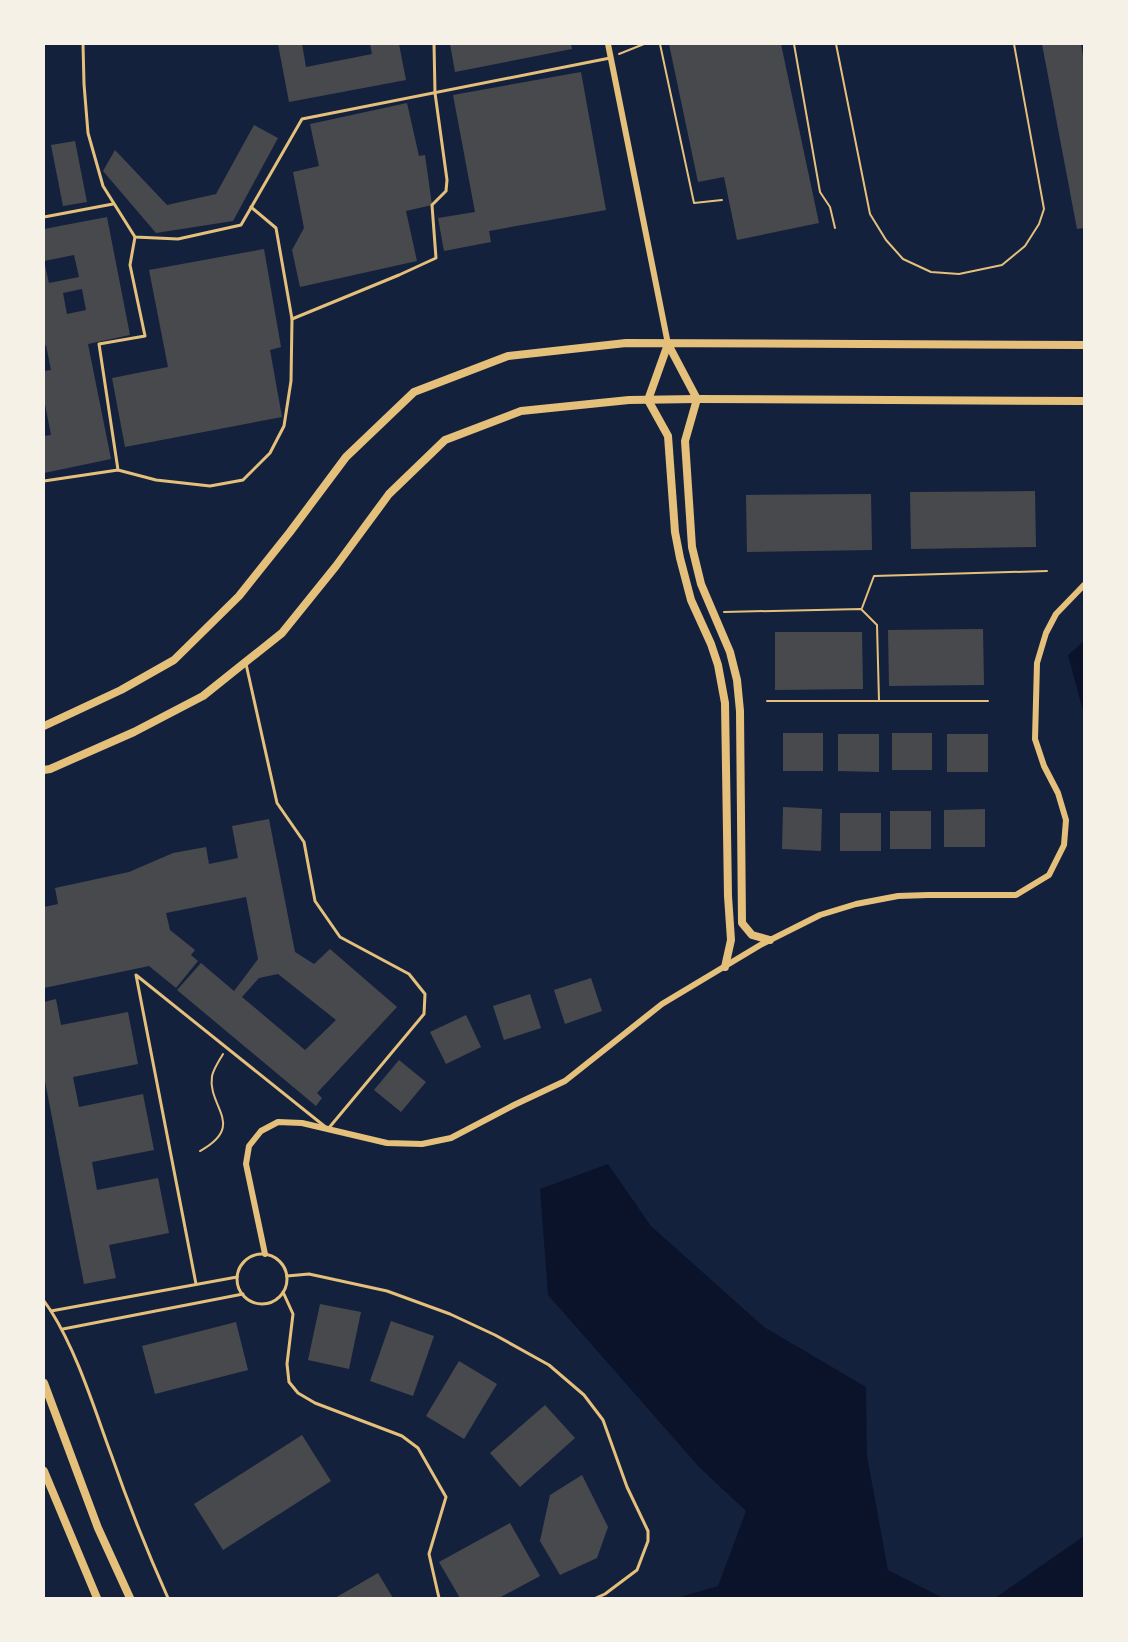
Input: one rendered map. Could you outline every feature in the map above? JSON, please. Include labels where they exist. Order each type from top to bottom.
[{"type":"main road","points":[[44,726],[121,690],[174,660],[239,596],[346,457],[414,392],[508,356],[626,344],[1084,345]]},
{"type":"main road","points":[[46,770],[134,732],[203,696],[282,633],[336,566],[388,494],[445,440],[521,411],[629,400],[1084,401]]},
{"type":"main road","points":[[44,1383],[98,1528],[130,1599]]},
{"type":"main road","points":[[44,1471],[97,1599]]},
{"type":"street","points":[[608,44],[668,344],[697,399],[685,441],[692,547],[701,584],[730,652],[737,680],[740,711],[742,923],[752,935],[770,940]]},
{"type":"street","points":[[668,344],[648,400],[668,436],[675,532],[680,558],[691,600],[718,665],[725,703],[728,896],[731,940],[725,967]]},
{"type":"street","points":[[265,1254],[246,1164],[249,1146],[261,1131],[278,1122],[302,1122],[387,1143],[422,1144],[451,1138],[565,1081],[662,1004],[770,940],[820,915],[856,904],[898,897],[928,894],[1016,895],[1049,875],[1064,845],[1066,820],[1058,793],[1044,766],[1035,739],[1037,663],[1046,633],[1056,614],[1084,585]]},
{"type":"lane","points":[[83,44],[88,133],[103,186],[135,237],[130,266],[145,336],[99,344],[118,470]]},
{"type":"lane","points":[[292,319],[436,258],[432,206],[446,191],[447,180],[435,93],[434,44]]},
{"type":"lane","points":[[135,237],[178,239],[241,225],[302,119],[611,58]]},
{"type":"lane","points":[[44,217],[114,204]]},
{"type":"lane","points":[[44,481],[118,470],[156,480],[210,486],[243,480],[270,453],[284,426],[291,381],[292,319],[276,228],[251,207]]},
{"type":"lane","points":[[196,1284],[136,975],[328,1129],[424,1014],[424,994],[409,974],[340,937],[315,901],[304,842],[277,803],[245,662]]},
{"type":"lane","points":[[257,1254],[273,1256],[280,1261],[287,1276],[283,1292],[278,1298],[262,1304],[253,1302],[243,1294],[237,1277],[243,1262],[257,1254]]},
{"type":"lane","points":[[287,1276],[309,1274],[387,1291],[450,1314],[495,1335],[549,1365],[584,1395],[603,1420],[627,1487],[648,1531],[648,1541],[637,1570],[596,1599]]},
{"type":"lane","points":[[51,1311],[237,1277]]},
{"type":"lane","points":[[283,1292],[293,1314],[287,1364],[289,1382],[298,1393],[315,1403],[402,1436],[418,1448],[446,1497],[429,1554],[439,1599]]},
{"type":"lane","points":[[63,1329],[243,1294]]},
{"type":"lane","points":[[44,1301],[63,1329],[134,1518],[168,1599]]},
{"type":"path","points":[[611,58],[644,44]]},
{"type":"path","points":[[660,44],[694,203],[722,200]]},
{"type":"path","points":[[794,44],[820,192],[830,207],[834,228]]},
{"type":"path","points":[[836,44],[870,214],[886,240],[903,259],[931,272],[959,274],[1002,265],[1025,246],[1039,224],[1044,209],[1014,44]]},
{"type":"path","points":[[861,609],[874,576],[1047,571]]},
{"type":"path","points":[[713,613],[861,609],[877,625],[879,701]]},
{"type":"path","points":[[766,701],[988,701]]},
{"type":"path","points":[[200,1150],[217,1138],[222,1129],[223,1117],[214,1092],[212,1076],[227,1048]]},
{"type":"water","points":[[1084,641],[1084,715],[1068,655]]},
{"type":"water","points":[[608,1164],[651,1226],[764,1327],[866,1387],[867,1456],[888,1570],[943,1598],[677,1598],[718,1586],[746,1511],[700,1468],[548,1295],[540,1189]]},
{"type":"water","points":[[1084,1536],[1084,1598],[995,1598]]},
{"type":"building","points":[[278,44],[302,44],[306,67],[372,54],[370,44],[399,44],[406,80],[289,102]]},
{"type":"building","points":[[450,44],[571,44],[572,49],[455,72]]},
{"type":"building","points":[[669,44],[781,44],[819,223],[737,240],[724,177],[698,182]]},
{"type":"building","points":[[1042,44],[1081,44],[1084,63],[1084,228],[1077,229]]},
{"type":"building","points":[[581,72],[606,210],[489,231],[491,242],[444,251],[438,218],[475,212],[453,95]]},
{"type":"building","points":[[407,103],[419,156],[425,155],[432,205],[406,211],[417,261],[300,287],[292,250],[304,228],[293,172],[319,166],[310,124]]},
{"type":"building","points":[[254,125],[278,138],[233,221],[156,233],[103,171],[115,150],[167,205],[216,194]]},
{"type":"building","points":[[75,141],[87,202],[63,206],[51,145]]},
{"type":"building","points":[[107,217],[130,335],[88,344],[111,459],[44,473],[44,436],[51,435],[44,399],[44,371],[51,370],[46,345],[44,346],[44,261],[44,229]],"holes":[[[74,255],[79,277],[49,283],[44,261]],[[82,289],[86,310],[67,314],[63,293]]]},
{"type":"building","points":[[264,249],[281,347],[270,350],[282,417],[125,447],[112,378],[168,367],[149,270]]},
{"type":"building","points":[[1035,491],[1036,547],[911,549],[910,492]]},
{"type":"building","points":[[871,494],[872,550],[747,552],[746,495]]},
{"type":"building","points":[[983,629],[984,685],[889,686],[888,630]]},
{"type":"building","points":[[775,632],[862,632],[863,689],[775,690]]},
{"type":"building","points":[[783,733],[823,733],[823,771],[783,771]]},
{"type":"building","points":[[892,733],[932,733],[932,770],[892,770]]},
{"type":"building","points":[[838,734],[879,734],[879,772],[838,771]]},
{"type":"building","points":[[947,734],[988,734],[988,772],[947,772]]},
{"type":"building","points":[[783,807],[822,809],[821,851],[782,849]]},
{"type":"building","points":[[985,809],[985,847],[944,847],[944,810]]},
{"type":"building","points":[[890,811],[931,811],[931,849],[890,849]]},
{"type":"building","points":[[840,813],[881,813],[881,851],[840,851]]},
{"type":"building","points":[[269,819],[295,952],[314,964],[330,949],[397,1007],[317,1093],[322,1098],[316,1106],[177,990],[201,963],[234,991],[258,959],[246,897],[166,913],[170,930],[195,950],[191,955],[198,961],[176,988],[149,966],[44,988],[44,907],[58,904],[55,888],[129,872],[173,853],[206,847],[209,864],[238,858],[232,826]],"holes":[[[278,974],[336,1020],[305,1050],[242,997],[259,978]]]},
{"type":"building","points":[[591,978],[602,1011],[565,1024],[554,990]]},
{"type":"building","points":[[530,994],[541,1028],[504,1040],[493,1006]]},
{"type":"building","points":[[56,999],[61,1025],[128,1012],[138,1064],[73,1077],[79,1107],[143,1094],[154,1150],[92,1162],[97,1190],[158,1178],[169,1233],[109,1245],[116,1278],[84,1284],[44,1076],[44,1002]]},
{"type":"building","points":[[466,1015],[481,1047],[446,1064],[430,1032]]},
{"type":"building","points":[[399,1060],[426,1082],[401,1112],[374,1090]]},
{"type":"building","points":[[320,1304],[361,1312],[349,1369],[308,1360]]},
{"type":"building","points":[[391,1321],[434,1336],[413,1396],[370,1381]]},
{"type":"building","points":[[236,1322],[248,1370],[155,1394],[142,1346]]},
{"type":"building","points":[[459,1361],[497,1384],[464,1439],[426,1416]]},
{"type":"building","points":[[545,1405],[575,1438],[520,1487],[490,1453]]},
{"type":"building","points":[[302,1435],[331,1481],[223,1550],[194,1504]]},
{"type":"building","points":[[582,1475],[608,1527],[597,1558],[560,1575],[540,1541],[550,1495]]},
{"type":"building","points":[[510,1523],[540,1576],[499,1598],[460,1598],[439,1562]]},
{"type":"building","points":[[378,1573],[393,1598],[335,1598]]}]
